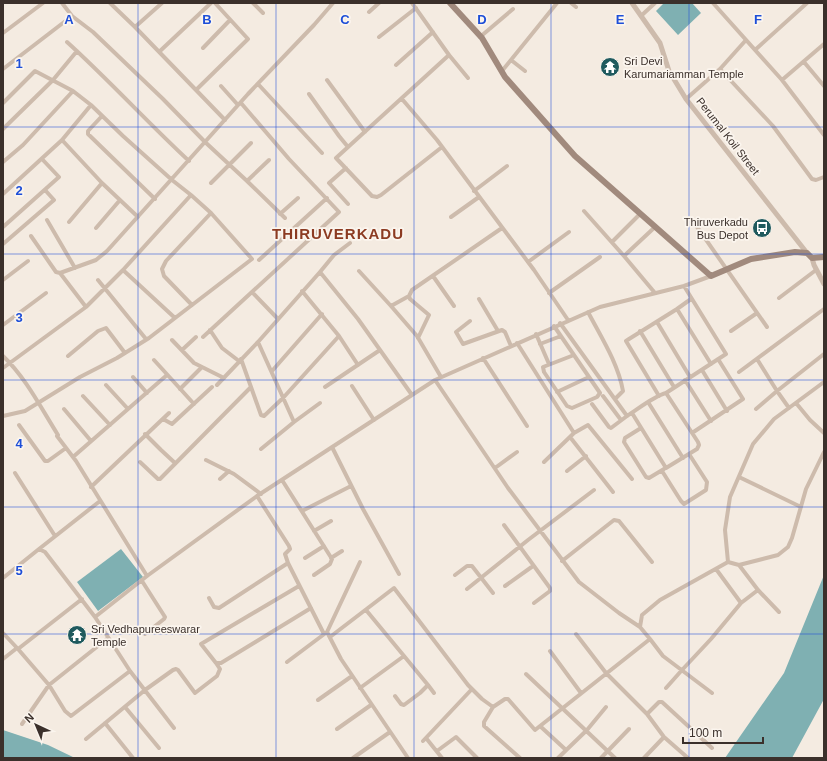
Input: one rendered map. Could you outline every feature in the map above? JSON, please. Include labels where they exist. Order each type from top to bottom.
[{"type":"main road","points":[[450,3],[480,37],[510,82],[576,156],[711,276],[751,259],[795,252],[807,253],[812,258],[824,257]]},
{"type":"street","points":[[3,33],[43,3]]},
{"type":"street","points":[[62,3],[72,16],[93,32],[285,218]]},
{"type":"street","points":[[110,3],[225,120]]},
{"type":"street","points":[[135,27],[162,3]]},
{"type":"street","points":[[159,52],[211,3]]},
{"type":"street","points":[[196,90],[248,39],[215,3]]},
{"type":"street","points":[[253,3],[263,13]]},
{"type":"street","points":[[60,273],[96,260],[107,251],[333,3]]},
{"type":"street","points":[[369,12],[379,3]]},
{"type":"street","points":[[412,3],[450,56],[468,78]]},
{"type":"street","points":[[502,71],[557,3]]},
{"type":"street","points":[[571,3],[576,7]]},
{"type":"street","name":"Perumal Koil Street","points":[[632,3],[660,43],[669,71],[686,99],[807,253]]},
{"type":"street","points":[[642,16],[655,3]]},
{"type":"street","points":[[713,3],[782,80],[824,135]]},
{"type":"street","points":[[755,50],[807,3]]},
{"type":"street","points":[[379,37],[416,8]]},
{"type":"street","points":[[480,37],[513,9]]},
{"type":"street","points":[[3,69],[72,16]]},
{"type":"street","points":[[203,48],[230,20]]},
{"type":"street","points":[[396,65],[433,32]]},
{"type":"street","points":[[686,99],[720,69],[746,40]]},
{"type":"street","points":[[67,42],[189,161]]},
{"type":"street","points":[[782,80],[824,44]]},
{"type":"street","points":[[3,129],[53,80],[76,50]]},
{"type":"street","points":[[442,147],[381,195],[377,196],[372,196],[336,158],[450,56]]},
{"type":"street","points":[[511,60],[524,71]]},
{"type":"street","points":[[804,62],[824,86]]},
{"type":"street","points":[[720,69],[773,126],[812,179],[816,180],[824,177]]},
{"type":"street","points":[[3,103],[35,71],[73,91],[91,105],[172,180],[192,195],[211,213],[252,259],[146,339],[25,411],[3,416]]},
{"type":"street","points":[[327,80],[365,132]]},
{"type":"street","points":[[258,84],[322,154]]},
{"type":"street","points":[[203,337],[339,213],[339,211],[289,159],[240,104],[220,86]]},
{"type":"street","points":[[3,162],[23,145],[73,91]]},
{"type":"street","points":[[309,94],[348,147]]},
{"type":"street","points":[[402,99],[442,147],[528,262],[568,320]]},
{"type":"street","points":[[3,194],[62,140],[91,105]]},
{"type":"street","points":[[102,116],[88,131],[88,134],[155,198]]},
{"type":"street","points":[[62,140],[102,184],[138,217]]},
{"type":"street","points":[[211,182],[251,143]]},
{"type":"street","points":[[3,227],[59,177],[42,159]]},
{"type":"street","points":[[247,181],[269,160]]},
{"type":"street","points":[[474,191],[507,166]]},
{"type":"street","points":[[346,168],[329,183],[348,204]]},
{"type":"street","points":[[69,222],[102,184]]},
{"type":"street","points":[[3,244],[54,200],[45,190]]},
{"type":"street","points":[[3,368],[86,307],[123,270],[192,195]]},
{"type":"street","points":[[451,217],[479,197]]},
{"type":"street","points":[[280,214],[298,198]]},
{"type":"street","points":[[259,260],[327,198]]},
{"type":"street","points":[[96,228],[120,200]]},
{"type":"street","points":[[584,211],[655,293]]},
{"type":"street","points":[[192,305],[164,276],[162,269],[166,261],[211,213]]},
{"type":"street","points":[[612,242],[640,214]]},
{"type":"street","points":[[47,220],[75,268]]},
{"type":"street","points":[[694,224],[767,327]]},
{"type":"street","points":[[624,256],[655,227]]},
{"type":"street","points":[[391,306],[409,296],[414,288],[502,228]]},
{"type":"street","points":[[528,262],[569,232]]},
{"type":"street","points":[[31,236],[56,272],[60,273],[86,307]]},
{"type":"street","points":[[163,419],[172,424],[224,378],[258,342],[320,272],[326,263],[350,243]]},
{"type":"street","points":[[549,293],[600,257]]},
{"type":"street","points":[[812,258],[816,270],[824,284]]},
{"type":"street","points":[[3,280],[28,261]]},
{"type":"street","points":[[123,270],[175,318]]},
{"type":"street","points":[[778,298],[816,270]]},
{"type":"street","points":[[359,271],[418,338],[441,377]]},
{"type":"street","points":[[320,272],[358,319],[412,395]]},
{"type":"street","points":[[432,276],[454,306]]},
{"type":"street","points":[[95,617],[147,576],[259,495],[435,380],[560,323],[600,307],[684,286],[711,276]]},
{"type":"street","points":[[98,280],[146,339]]},
{"type":"street","points":[[592,404],[611,428],[648,402],[666,393],[726,354],[684,286]]},
{"type":"street","points":[[302,291],[339,336],[358,365]]},
{"type":"street","points":[[252,292],[278,319]]},
{"type":"street","points":[[3,325],[46,293]]},
{"type":"street","points":[[409,296],[412,301],[429,315],[418,338]]},
{"type":"street","points":[[479,299],[498,331]]},
{"type":"street","points":[[659,396],[626,341],[691,299]]},
{"type":"street","points":[[677,309],[711,364]]},
{"type":"street","points":[[739,372],[824,309]]},
{"type":"street","points":[[588,312],[616,366],[623,391],[615,400]]},
{"type":"street","points":[[731,331],[757,313]]},
{"type":"street","points":[[272,371],[322,314]]},
{"type":"street","points":[[470,321],[456,332],[463,345],[502,330],[505,331],[511,346]]},
{"type":"street","points":[[657,322],[690,377]]},
{"type":"street","points":[[560,323],[627,416]]},
{"type":"street","points":[[554,326],[561,336],[574,355],[589,377],[600,393],[597,397],[572,408],[567,406],[557,392],[543,370],[543,366],[574,355]]},
{"type":"street","points":[[68,356],[98,331],[106,328],[125,352]]},
{"type":"street","points":[[210,330],[222,348],[240,360],[262,416],[265,416],[283,398],[339,336]]},
{"type":"street","points":[[640,332],[674,387]]},
{"type":"street","points":[[536,334],[548,364]]},
{"type":"street","points":[[540,344],[561,336]]},
{"type":"street","points":[[182,350],[196,337]]},
{"type":"street","points":[[172,340],[194,363],[224,378]]},
{"type":"street","points":[[258,342],[294,422]]},
{"type":"street","points":[[517,343],[574,433]]},
{"type":"street","points":[[325,387],[380,350]]},
{"type":"street","points":[[756,409],[824,354]]},
{"type":"street","points":[[3,356],[14,367],[39,403],[58,435],[57,436],[73,457],[147,576]]},
{"type":"street","points":[[483,358],[527,426]]},
{"type":"street","points":[[692,433],[743,399],[718,359]]},
{"type":"street","points":[[757,359],[789,408]]},
{"type":"street","points":[[154,360],[194,404]]},
{"type":"street","points":[[180,389],[202,367]]},
{"type":"street","points":[[702,370],[727,411]]},
{"type":"street","points":[[73,457],[168,375]]},
{"type":"street","points":[[133,377],[147,393]]},
{"type":"street","points":[[557,392],[589,377]]},
{"type":"street","points":[[435,380],[494,468],[579,582],[619,613],[640,626],[663,656],[712,693]]},
{"type":"street","points":[[685,380],[711,421]]},
{"type":"street","points":[[728,562],[725,530],[730,498],[753,444],[774,420],[824,382]]},
{"type":"street","points":[[106,385],[128,409]]},
{"type":"street","points":[[352,386],[374,420]]},
{"type":"street","points":[[140,462],[159,479],[162,478],[175,462],[251,387]]},
{"type":"street","points":[[641,428],[625,438],[624,442],[646,477],[649,478],[662,471],[697,449],[699,445],[666,393]]},
{"type":"street","points":[[83,396],[110,425]]},
{"type":"street","points":[[603,396],[621,420]]},
{"type":"street","points":[[648,402],[683,458]]},
{"type":"street","points":[[261,449],[320,403]]},
{"type":"street","points":[[796,403],[810,420],[824,432]]},
{"type":"street","points":[[64,409],[91,441]]},
{"type":"street","points":[[91,487],[145,434],[170,413]]},
{"type":"street","points":[[632,413],[666,468]]},
{"type":"street","points":[[19,425],[45,461],[48,461],[66,448]]},
{"type":"street","points":[[544,462],[574,433],[588,425],[632,479]]},
{"type":"street","points":[[145,434],[160,450],[175,462]]},
{"type":"street","points":[[570,437],[613,492]]},
{"type":"street","points":[[332,447],[398,574]]},
{"type":"street","points":[[494,468],[517,452]]},
{"type":"street","points":[[640,626],[642,616],[660,600],[728,562],[740,565],[778,555],[788,547],[806,489],[824,452]]},
{"type":"street","points":[[662,471],[681,501],[684,504],[688,503],[706,490],[707,487],[707,482],[689,454]]},
{"type":"street","points":[[567,472],[586,456]]},
{"type":"street","points":[[206,460],[229,471],[259,495],[290,549],[285,554],[288,563],[311,608],[330,637],[341,659],[407,758]]},
{"type":"street","points":[[220,479],[229,471]]},
{"type":"street","points":[[15,474],[55,536]]},
{"type":"street","points":[[739,477],[801,507]]},
{"type":"street","points":[[282,480],[331,558],[332,561],[330,564],[314,575]]},
{"type":"street","points":[[302,511],[351,486]]},
{"type":"street","points":[[467,589],[594,490]]},
{"type":"street","points":[[3,578],[100,501]]},
{"type":"street","points":[[562,561],[614,520],[617,520],[652,562]]},
{"type":"street","points":[[314,530],[330,521]]},
{"type":"street","points":[[504,525],[551,590],[534,603]]},
{"type":"street","points":[[305,558],[324,546]]},
{"type":"street","points":[[38,550],[45,552],[82,599],[130,671],[174,728]]},
{"type":"street","points":[[331,558],[342,551]]},
{"type":"street","points":[[286,662],[326,633],[360,562]]},
{"type":"street","points":[[209,598],[214,607],[218,608],[288,563]]},
{"type":"street","points":[[740,565],[758,590],[780,612]]},
{"type":"street","points":[[455,575],[467,566],[472,566],[493,593]]},
{"type":"street","points":[[506,586],[533,566]]},
{"type":"street","points":[[716,569],[741,603]]},
{"type":"street","points":[[142,581],[165,617],[145,634]]},
{"type":"street","points":[[86,739],[145,690],[176,669],[193,692],[196,693],[218,674],[220,669],[201,644],[299,586]]},
{"type":"street","points":[[330,637],[394,588],[472,689],[493,707]]},
{"type":"street","points":[[666,688],[711,639],[741,603],[758,590]]},
{"type":"street","points":[[3,659],[82,599]]},
{"type":"street","points":[[216,663],[220,663],[311,608]]},
{"type":"street","points":[[366,610],[434,693]]},
{"type":"street","points":[[3,633],[49,685],[65,711],[71,716],[130,671]]},
{"type":"street","points":[[576,634],[606,673],[647,714],[664,737],[688,758]]},
{"type":"street","points":[[22,724],[49,685],[108,638]]},
{"type":"street","points":[[520,758],[484,726],[484,722],[493,707],[506,698],[535,730],[650,639]]},
{"type":"street","points":[[550,651],[581,693]]},
{"type":"street","points":[[360,688],[404,656]]},
{"type":"street","points":[[526,674],[615,758]]},
{"type":"street","points":[[318,700],[352,676]]},
{"type":"street","points":[[395,696],[401,704],[404,705],[428,685]]},
{"type":"street","points":[[442,758],[425,739],[472,689]]},
{"type":"street","points":[[647,714],[659,702],[662,702],[712,748]]},
{"type":"street","points":[[337,730],[371,704]]},
{"type":"street","points":[[124,707],[159,748]]},
{"type":"street","points":[[558,758],[587,730],[606,707]]},
{"type":"street","points":[[105,723],[133,758]]},
{"type":"street","points":[[540,726],[566,750]]},
{"type":"street","points":[[602,758],[629,729]]},
{"type":"street","points":[[353,758],[390,732]]},
{"type":"street","points":[[437,751],[456,737],[477,758]]},
{"type":"street","points":[[644,758],[664,737]]},
{"type":"water","points":[[664,3],[692,3],[701,13],[678,35],[656,11]]},
{"type":"water","points":[[121,549],[143,577],[98,611],[77,582]]},
{"type":"water","points":[[824,575],[824,699],[792,758],[725,758],[784,673]]},
{"type":"water","points":[[3,730],[48,745],[75,758],[3,758]]},
{"type":"place","name":"Sri Devi Karumariamman Temple","points":[[610,67]]},
{"type":"place","name":"Thiruverkadu Bus Depot","points":[[762,228]]},
{"type":"place","name":"Sri Vedhapureeswarar Temple","points":[[77,635]]},
{"type":"district","name":"THIRUVERKADU","points":[[338,233]]}]
